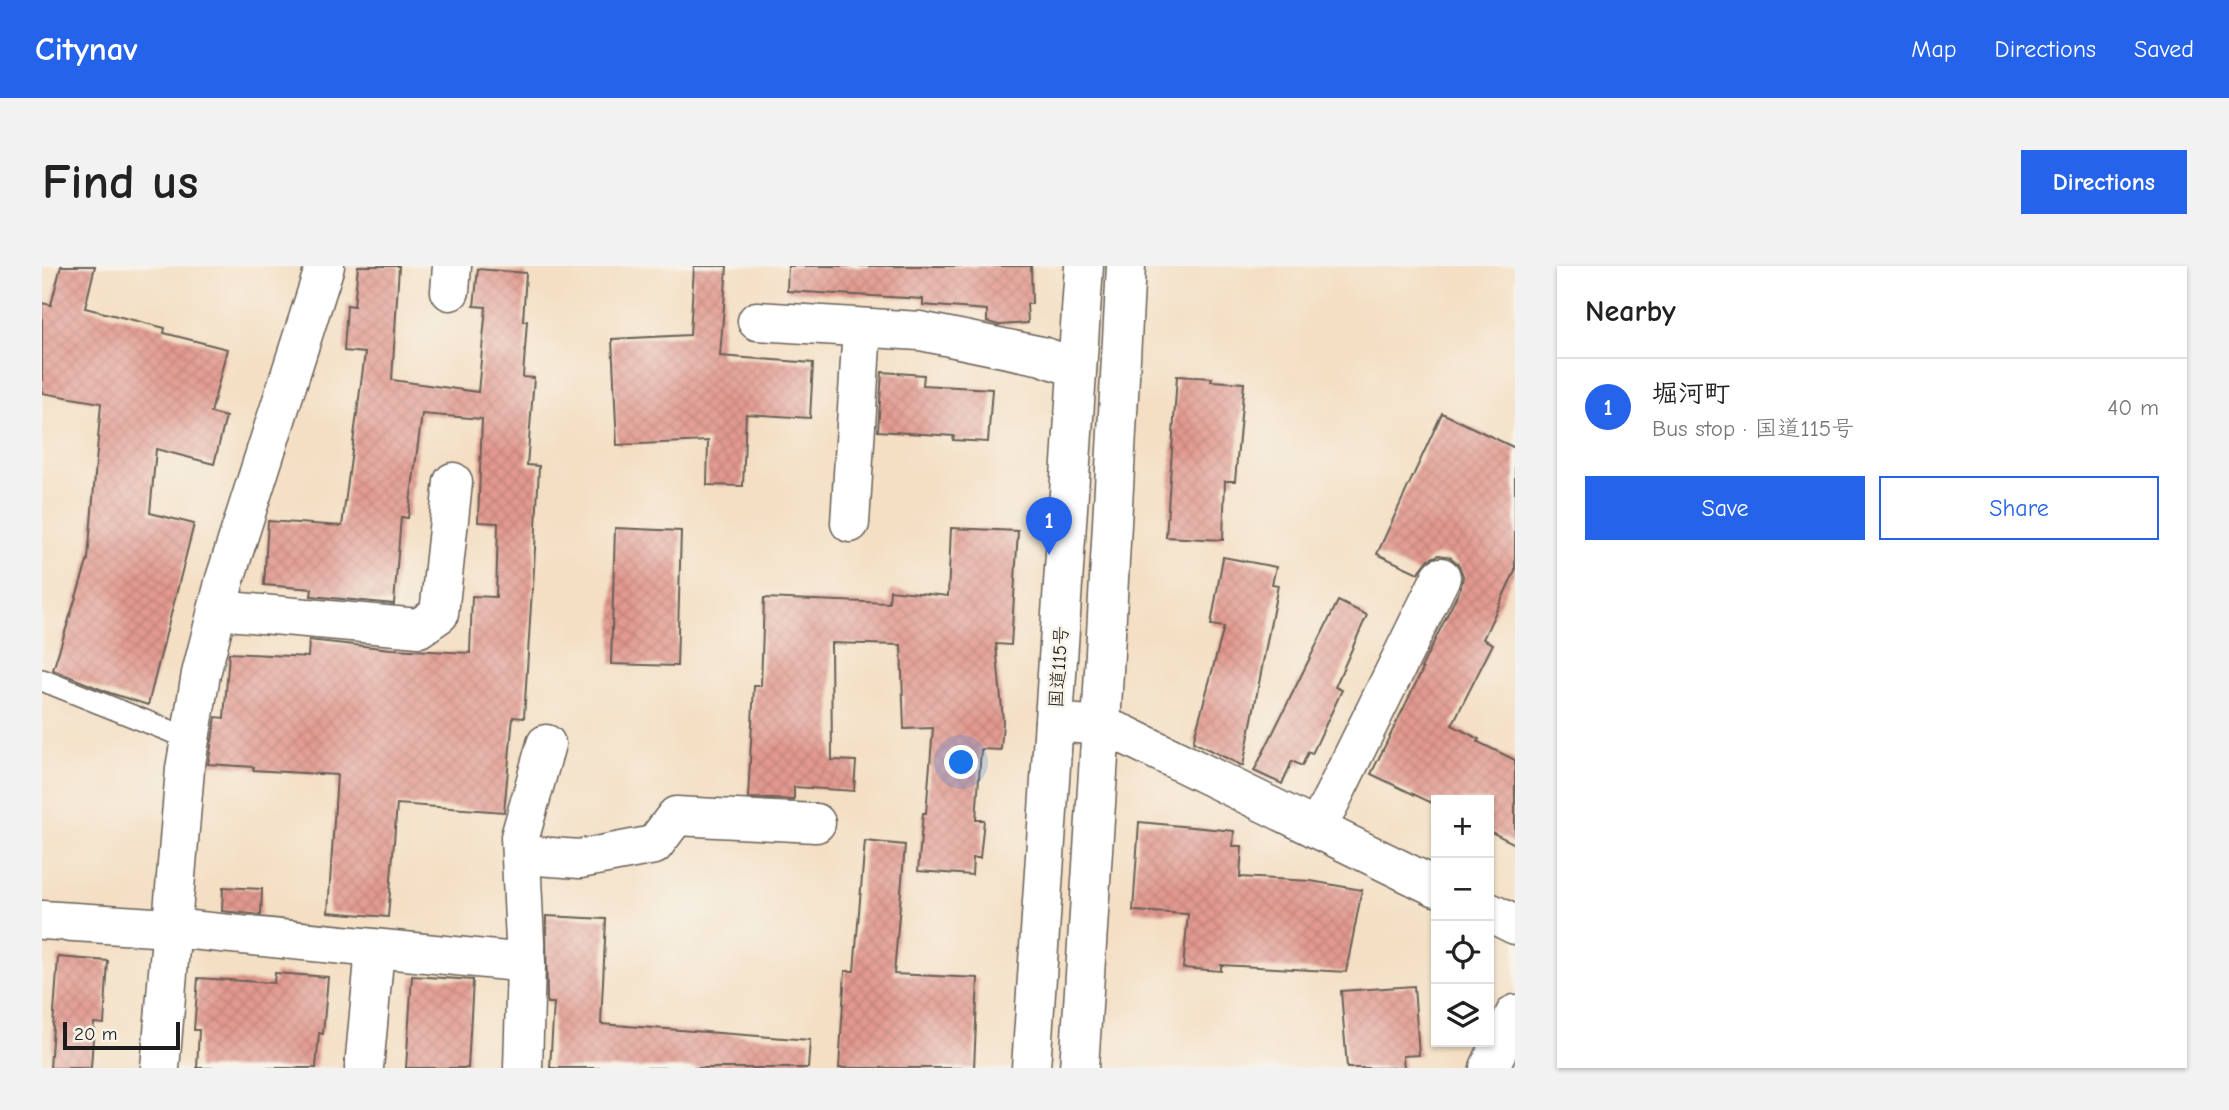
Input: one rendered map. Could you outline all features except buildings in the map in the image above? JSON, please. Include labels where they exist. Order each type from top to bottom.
[{"type":"main road","points":[[160,1068],[185,769],[201,674],[217,610],[325,266]]},
{"type":"main road","name":"国道115号","points":[[1031,1068],[1084,266]]},
{"type":"main road","points":[[1079,1068],[1126,266]]},
{"type":"main road","points":[[757,321],[920,331],[1042,356],[1077,368]]},
{"type":"main road","points":[[850,523],[862,328]]},
{"type":"main road","points":[[217,610],[419,628],[439,614],[453,482]]},
{"type":"main road","points":[[1317,829],[1441,577]]},
{"type":"main road","points":[[1054,722],[1101,726],[1135,740],[1431,885]]},
{"type":"main road","points":[[523,1068],[526,963],[520,837],[545,744]]},
{"type":"main road","points":[[522,855],[580,859],[654,845],[676,816],[816,823]]},
{"type":"main road","points":[[1494,914],[1515,925]]},
{"type":"main road","points":[[42,920],[170,928],[526,963]]},
{"type":"main road","points":[[365,1068],[375,949]]},
{"type":"main road","points":[[1489,1068],[1515,1014]]},
{"type":"lane","points":[[42,680],[190,739]]},
{"type":"place","name":"堀河町","points":[[1049,555]]}]
